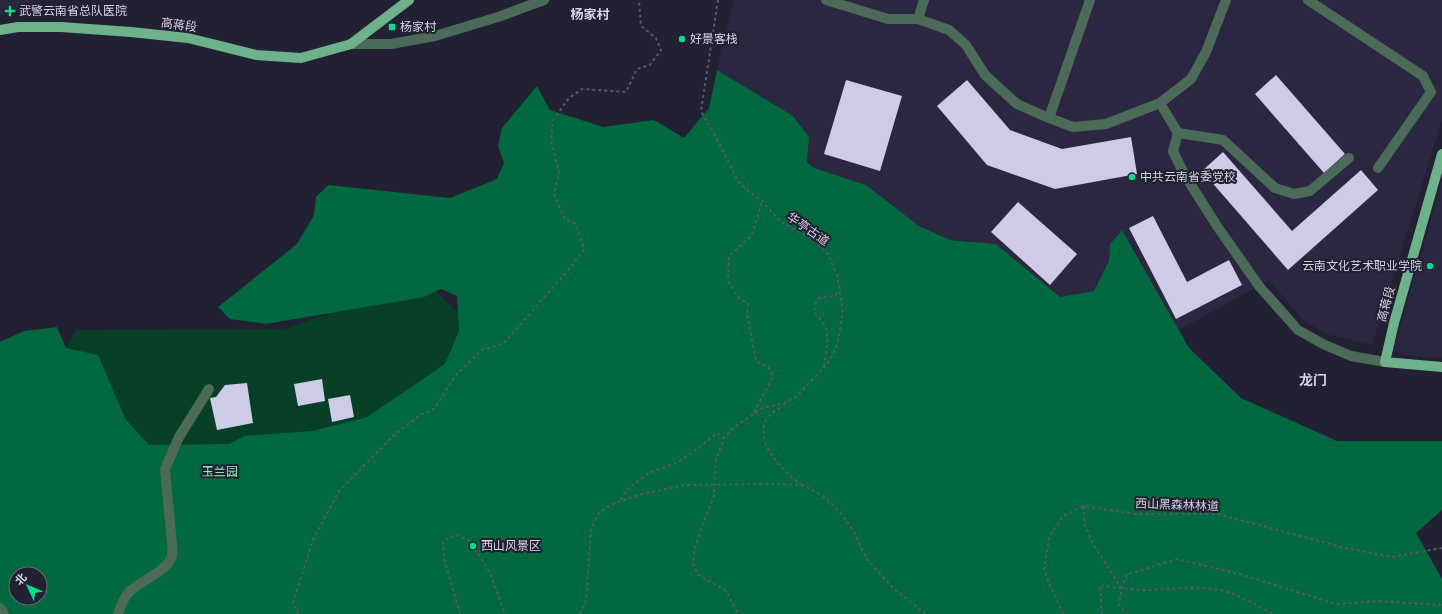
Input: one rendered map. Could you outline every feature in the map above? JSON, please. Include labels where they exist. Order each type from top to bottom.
[{"type":"main road","points":[[351,44],[409,0]]},
{"type":"main road","name":"高蒋段","points":[[0,30],[18,27],[61,27],[131,32],[188,38],[256,55],[301,58],[351,44]]},
{"type":"main road","name":"高蒋段","points":[[1385,362],[1394,324],[1442,154]]},
{"type":"main road","points":[[1385,362],[1442,367]]},
{"type":"street","points":[[351,44],[391,44],[435,36],[498,17],[544,0]]},
{"type":"street","points":[[826,0],[888,18],[918,19],[932,22],[949,30],[966,45],[985,75],[1017,104],[1049,118],[1073,126],[1106,124],[1160,103],[1191,79],[1206,52],[1226,0]]},
{"type":"street","points":[[918,19],[924,0]]},
{"type":"street","points":[[1049,118],[1090,0]]},
{"type":"street","points":[[1308,0],[1423,76],[1431,92],[1378,168]]},
{"type":"street","points":[[1160,103],[1178,133],[1173,151],[1184,174],[1217,226],[1259,286],[1298,330],[1323,344],[1351,356],[1385,362]]},
{"type":"street","points":[[1178,133],[1222,140],[1275,188],[1294,194],[1310,191],[1349,158]]},
{"type":"street","points":[[118,614],[123,601],[129,592],[156,573],[169,561],[172,555],[165,469],[180,437],[209,389]]},
{"type":"street","points":[[0,608],[4,614]]},
{"type":"path","points":[[298,614],[293,603],[313,540],[339,491],[393,436],[420,415],[434,410],[456,376],[482,350],[504,343],[570,268],[584,249],[576,224],[565,219],[554,194],[559,172],[550,141],[553,120],[569,98],[582,89],[626,92],[637,69],[650,65],[661,50],[656,38],[641,26],[639,0]]},
{"type":"path","name":"华亭古道","points":[[718,0],[701,111],[738,181],[762,201],[780,221],[810,238],[828,254],[837,275],[843,311],[838,341],[831,358],[824,367]]},
{"type":"path","points":[[754,413],[773,377],[769,368],[756,361],[747,314],[748,304],[738,297],[728,280],[729,256],[752,235],[762,201]]},
{"type":"path","points":[[839,292],[834,296],[819,298],[814,305],[815,314],[825,326],[827,336],[824,367],[796,397],[785,403],[768,417],[762,430],[765,443],[776,460],[790,476],[823,496],[840,512],[853,530],[866,558],[894,589],[926,614]]},
{"type":"path","points":[[738,614],[726,592],[697,574],[693,563],[694,552],[701,528],[714,496],[713,484],[716,460],[724,438],[732,429],[762,408],[785,403]]},
{"type":"path","points":[[621,501],[626,490],[649,473],[676,463],[717,433],[724,438]]},
{"type":"path","points":[[580,614],[586,601],[591,531],[597,515],[610,505],[638,495],[685,485],[803,485]]},
{"type":"path","points":[[1062,614],[1044,571],[1049,537],[1063,516],[1084,506],[1084,523],[1093,544],[1122,589]]},
{"type":"path","name":"西山黑森林林道","points":[[1084,506],[1136,514],[1218,514],[1344,548],[1392,557],[1442,548]]},
{"type":"path","points":[[460,614],[444,558],[443,541],[457,535],[470,541],[491,575],[505,614]]},
{"type":"path","points":[[1127,614],[1119,605],[1126,575],[1177,559],[1243,575],[1336,604],[1378,601],[1442,605]]},
{"type":"path","points":[[1102,614],[1100,585],[1122,589],[1147,590],[1195,588],[1221,590],[1242,598],[1273,614]]},
{"type":"shaded area","name":"武警云南省总队医院","points":[[0,0],[40,0],[39,6],[0,15]]},
{"type":"shaded area","name":"中共云南省委党校","points":[[734,0],[1442,0],[1442,120],[1372,345],[1325,334],[1302,319],[1269,280],[1179,330],[1122,230],[1110,244],[1109,261],[1094,291],[1060,297],[996,244],[950,240],[919,226],[866,185],[814,168],[807,162],[809,137],[717,70]]},
{"type":"shaded area","name":"云南文化艺术职业学院","points":[[1442,181],[1442,357],[1416,357],[1393,351]]},
{"type":"green space","points":[[717,70],[793,116],[809,137],[807,162],[814,168],[866,185],[919,226],[950,240],[996,244],[1060,297],[1094,291],[1109,261],[1110,244],[1122,230],[1189,348],[1241,398],[1337,441],[1442,441],[1442,510],[1416,533],[1442,579],[1442,614],[0,614],[0,342],[24,331],[57,327],[66,348],[98,355],[126,420],[149,445],[229,444],[245,436],[313,431],[367,417],[445,364],[459,331],[457,296],[441,289],[424,297],[266,324],[230,319],[218,307],[297,244],[314,215],[316,197],[328,185],[450,198],[497,179],[504,163],[498,146],[502,128],[537,86],[550,110],[603,127],[654,120],[684,138],[709,108]]},
{"type":"green space","name":"玉兰园","points":[[425,280],[533,387],[352,564],[0,614],[0,477],[76,330],[284,329]]},
{"type":"building","points":[[1276,75],[1345,154],[1324,173],[1255,94]]},
{"type":"building","points":[[846,80],[902,96],[880,171],[824,154]]},
{"type":"building","points":[[967,80],[1010,130],[1062,149],[1131,137],[1137,174],[1055,189],[987,165],[937,106]]},
{"type":"building","points":[[1223,152],[1292,231],[1361,170],[1378,190],[1288,270],[1202,171]]},
{"type":"building","points":[[1018,202],[1077,254],[1050,285],[991,232]]},
{"type":"building","points":[[1153,216],[1187,282],[1229,260],[1242,285],[1176,319],[1129,228]]},
{"type":"building","points":[[322,379],[325,401],[298,406],[294,384]]},
{"type":"building","points":[[247,383],[253,423],[217,430],[210,398],[216,397],[225,385]]},
{"type":"building","points":[[350,395],[354,417],[332,422],[328,399]]},
{"type":"place","name":"武警云南省总队医院","points":[[10,11]]},
{"type":"place","name":"杨家村","points":[[392,27]]},
{"type":"place","name":"好景客栈","points":[[682,39]]},
{"type":"place","name":"中共云南省委党校","points":[[1132,177]]},
{"type":"place","name":"云南文化艺术职业学院","points":[[1430,266]]},
{"type":"place","name":"西山风景区","points":[[473,546]]},
{"type":"district","name":"杨家村","points":[[590,14]]},
{"type":"district","name":"龙门","points":[[1313,380]]}]
